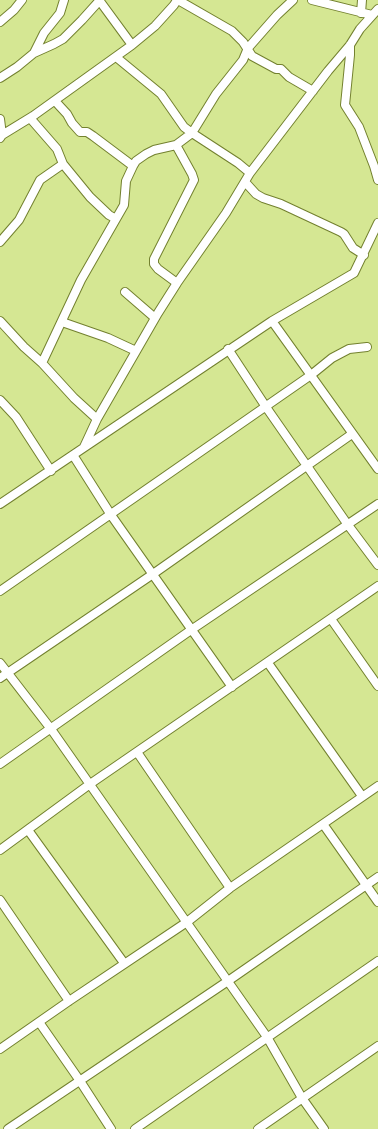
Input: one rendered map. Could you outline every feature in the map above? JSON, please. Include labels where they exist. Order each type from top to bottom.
[{"type":"street","points":[[0,22],[14,10],[22,0]]},
{"type":"street","points":[[34,53],[44,33],[60,13],[64,0]]},
{"type":"street","points":[[0,78],[17,67],[34,53],[63,39],[100,0],[132,45]]},
{"type":"street","points":[[1,137],[55,101],[132,45],[155,26],[178,0],[232,31],[248,48],[252,56],[276,69],[281,69],[289,77],[313,91]]},
{"type":"street","points":[[42,363],[81,280],[124,205],[126,181],[132,166],[139,159],[154,150],[176,145],[192,134],[216,94],[243,60],[248,48],[277,15],[293,0]]},
{"type":"street","points":[[312,0],[361,13],[375,12]]},
{"type":"street","points":[[361,13],[362,0]]},
{"type":"street","points":[[84,447],[97,419],[155,318],[177,283],[246,183],[250,173],[375,12]]},
{"type":"street","points":[[350,45],[345,105],[359,127],[378,180]]},
{"type":"street","points":[[116,57],[161,94],[178,120],[192,134],[238,163],[250,173]]},
{"type":"street","points":[[55,101],[67,114],[72,124],[80,132],[87,132],[132,166]]},
{"type":"street","points":[[30,118],[57,149],[63,164],[96,204],[109,216],[116,219]]},
{"type":"street","points":[[0,119],[1,137]]},
{"type":"street","points":[[176,145],[194,180],[154,259],[154,264],[158,269],[177,283]]},
{"type":"street","points":[[0,242],[19,220],[40,180],[63,164]]},
{"type":"street","points":[[246,183],[262,198],[281,204],[341,232],[353,248],[364,255]]},
{"type":"street","points":[[0,504],[51,471],[228,349],[272,321],[354,273],[364,255],[378,223]]},
{"type":"street","points":[[125,292],[155,318]]},
{"type":"street","points":[[0,321],[74,398],[97,419]]},
{"type":"street","points":[[272,321],[378,470]]},
{"type":"street","points":[[62,322],[108,338],[136,351]]},
{"type":"street","points":[[0,591],[266,407],[339,354],[349,349],[367,347]]},
{"type":"street","points":[[228,349],[266,407],[348,525],[378,565]]},
{"type":"street","points":[[0,400],[16,417],[51,471]]},
{"type":"street","points":[[0,678],[153,574],[352,434]]},
{"type":"street","points":[[73,455],[111,514],[232,687]]},
{"type":"street","points":[[0,764],[192,630],[378,504]]},
{"type":"street","points":[[0,850],[90,784],[378,586]]},
{"type":"street","points":[[331,619],[378,686]]},
{"type":"street","points":[[0,663],[51,729],[267,1037],[302,1098],[324,1129]]},
{"type":"street","points":[[268,663],[362,796]]},
{"type":"street","points":[[138,752],[230,888]]},
{"type":"street","points":[[0,1049],[124,963],[187,922],[230,888],[378,786]]},
{"type":"street","points":[[323,824],[378,902]]},
{"type":"street","points":[[28,830],[124,963]]},
{"type":"street","points":[[8,1129],[228,981],[378,877]]},
{"type":"street","points":[[0,900],[69,1001]]},
{"type":"street","points":[[134,1129],[378,961]]},
{"type":"street","points":[[39,1022],[111,1129]]},
{"type":"street","points":[[258,1129],[378,1046]]}]
